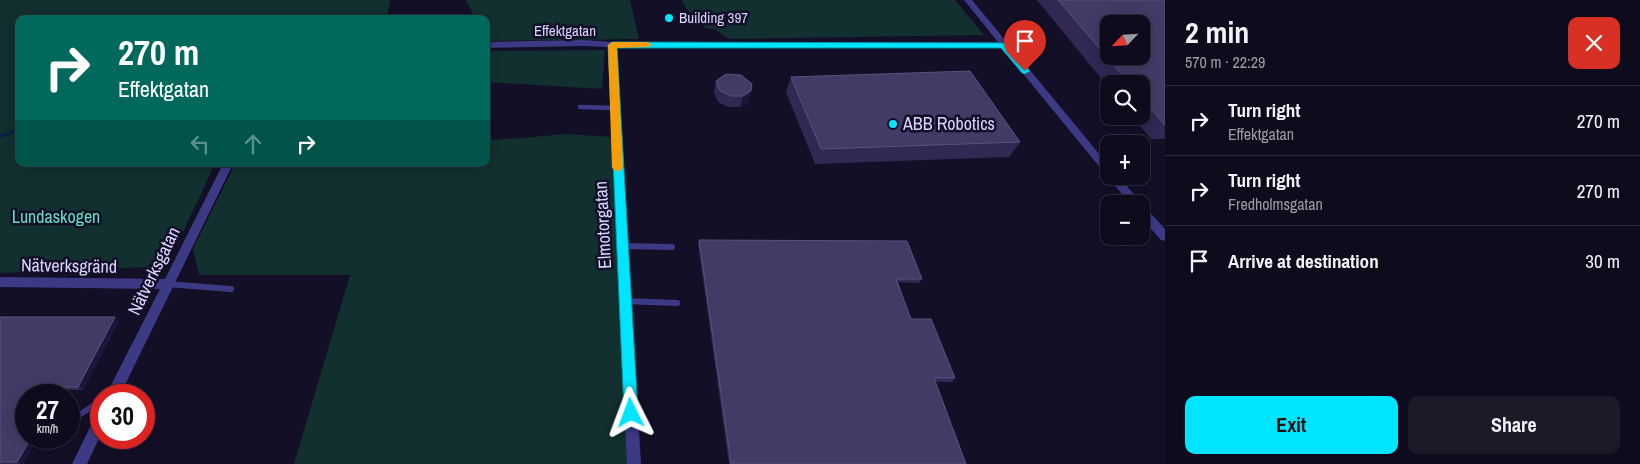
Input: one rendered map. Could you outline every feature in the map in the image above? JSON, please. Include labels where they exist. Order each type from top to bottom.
[{"type":"street","points":[[968,0],[1100,161]]},
{"type":"street","name":"Effektgatan","points":[[490,45],[584,43],[612,45],[1004,45]]},
{"type":"street","name":"Elmotorgatan","points":[[612,45],[634,464]]},
{"type":"street","name":"Nätverksgatan","points":[[118,384],[226,167]]},
{"type":"street","points":[[1120,185],[1128,195]]},
{"type":"street","points":[[1150,220],[1165,237]]},
{"type":"street","name":"Nätverksgränd","points":[[0,282],[167,284]]},
{"type":"street","points":[[79,464],[90,442]]},
{"type":"lane","points":[[580,107],[615,108]]},
{"type":"lane","points":[[622,246],[672,247]]},
{"type":"lane","points":[[167,284],[232,289]]},
{"type":"lane","points":[[624,301],[677,303]]},
{"type":"green space","name":"Lundaskogen","points":[[0,0],[390,0],[388,15],[15,15],[15,167],[214,167],[183,232],[147,267],[0,273]]},
{"type":"green space","points":[[466,0],[630,0],[639,39],[490,41],[490,15],[473,15]]},
{"type":"green space","points":[[682,0],[955,0],[984,35],[729,39],[715,29],[705,28],[703,22],[694,21],[692,14],[686,9]]},
{"type":"green space","points":[[605,50],[602,89],[490,82],[490,51]]},
{"type":"green space","points":[[567,134],[612,137],[628,464],[294,464],[350,275],[199,275],[193,249],[234,167],[490,167],[490,139]]},
{"type":"building","points":[[1058,0],[1165,0],[1165,125],[1150,108],[1150,75],[1122,75],[1114,65],[1150,65],[1150,15],[1100,15],[1100,49]]},
{"type":"building","name":"ABB Robotics","points":[[970,71],[1020,142],[821,149],[791,77]]},
{"type":"building","points":[[726,74],[741,75],[752,84],[751,91],[743,96],[731,96],[720,91],[716,81]]},
{"type":"building","points":[[699,240],[907,241],[922,279],[896,279],[911,319],[931,319],[955,378],[934,378],[966,464],[731,464]]},
{"type":"building","points":[[0,317],[115,317],[80,384],[15,384],[15,449],[25,449],[17,462],[0,462]]},
{"type":"waterway","points":[[0,137],[15,131]]},
{"type":"slow traffic","points":[[618,168],[612,45],[648,45]]},
{"type":"place","name":"Building 397","points":[[669,18]]},
{"type":"place","name":"ABB Robotics","points":[[893,124]]},
{"type":"route","points":[[631,413],[612,45],[1004,45],[1025,71]]}]
